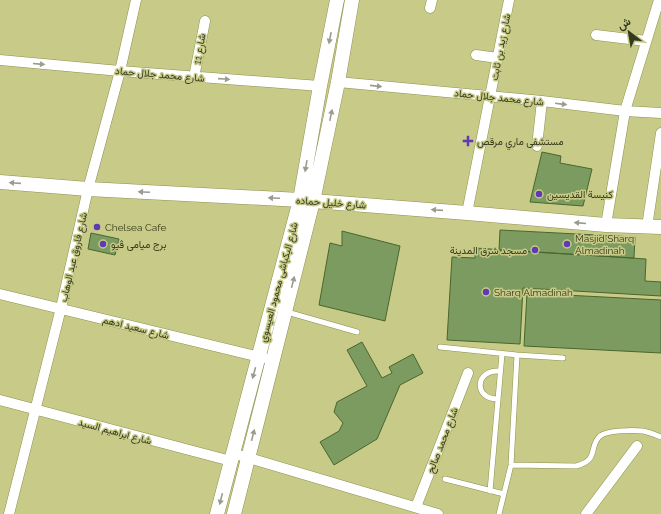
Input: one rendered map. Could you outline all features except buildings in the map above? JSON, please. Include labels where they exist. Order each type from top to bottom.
[{"type":"street","name":"شارع فاروق عبد الوهاب","points":[[9,512],[61,308],[88,189],[120,71],[136,0]]},
{"type":"street","name":"شارع البكباشى محمود العيسوي","points":[[234,514],[272,360],[286,312],[306,200],[320,86],[337,0]]},
{"type":"street","name":"شارع البكباشى محمود العيسوي","points":[[217,514],[258,356],[306,200],[338,82],[352,0]]},
{"type":"street","name":"شارع زيد بن ثابت","points":[[467,212],[509,0]]},
{"type":"street","points":[[606,226],[625,111],[659,0]]},
{"type":"street","name":"شارع 11","points":[[194,77],[205,21]]},
{"type":"street","points":[[596,35],[646,41]]},
{"type":"street","points":[[476,55],[498,58]]},
{"type":"street","name":"شارع محمد جلال حماد","points":[[0,60],[120,71],[320,86]]},
{"type":"street","name":"شارع محمد جلال حماد","points":[[338,82],[542,101],[625,111],[661,113]]},
{"type":"street","points":[[537,146],[542,101]]},
{"type":"street","points":[[654,227],[661,133]]},
{"type":"street","name":"شارع خليل حماده","points":[[0,182],[88,189],[306,200],[467,212],[606,226],[654,227]]},
{"type":"street","name":"شارع سعيد ادهم","points":[[0,294],[272,360]]},
{"type":"street","name":"شارع محمد صالح","points":[[416,507],[468,373]]},
{"type":"street","name":"شارع ابراهيم السيد","points":[[1,404],[35,410],[232,457],[248,457],[438,514]]},
{"type":"street","points":[[586,514],[637,446]]},
{"type":"lane","points":[[286,312],[357,332]]},
{"type":"lane","points":[[440,347],[502,354],[563,358]]},
{"type":"lane","points":[[490,491],[502,354]]},
{"type":"lane","points":[[499,514],[511,465],[517,355]]},
{"type":"lane","points":[[498,399],[490,399],[482,393],[480,384],[484,375],[492,370],[500,372]]},
{"type":"lane","points":[[511,465],[576,466],[583,464],[589,460],[593,454],[596,441],[600,436],[610,431],[644,431],[661,438]]},
{"type":"lane","points":[[445,479],[504,494]]},
{"type":"place","name":"مستشفى ماري مرقص","points":[[468,141]]},
{"type":"place","name":"كنيسة القديسين","points":[[539,194]]},
{"type":"place","name":"Chelsea Cafe","points":[[97,227]]},
{"type":"place","name":"برج ميامى ڤيو","points":[[103,244]]},
{"type":"place","name":"Masjid Sharq Almadinah","points":[[567,244]]},
{"type":"place","name":"مسجد شرق المدينة","points":[[535,250]]},
{"type":"place","name":"Sharq Almadinah","points":[[486,292]]}]
